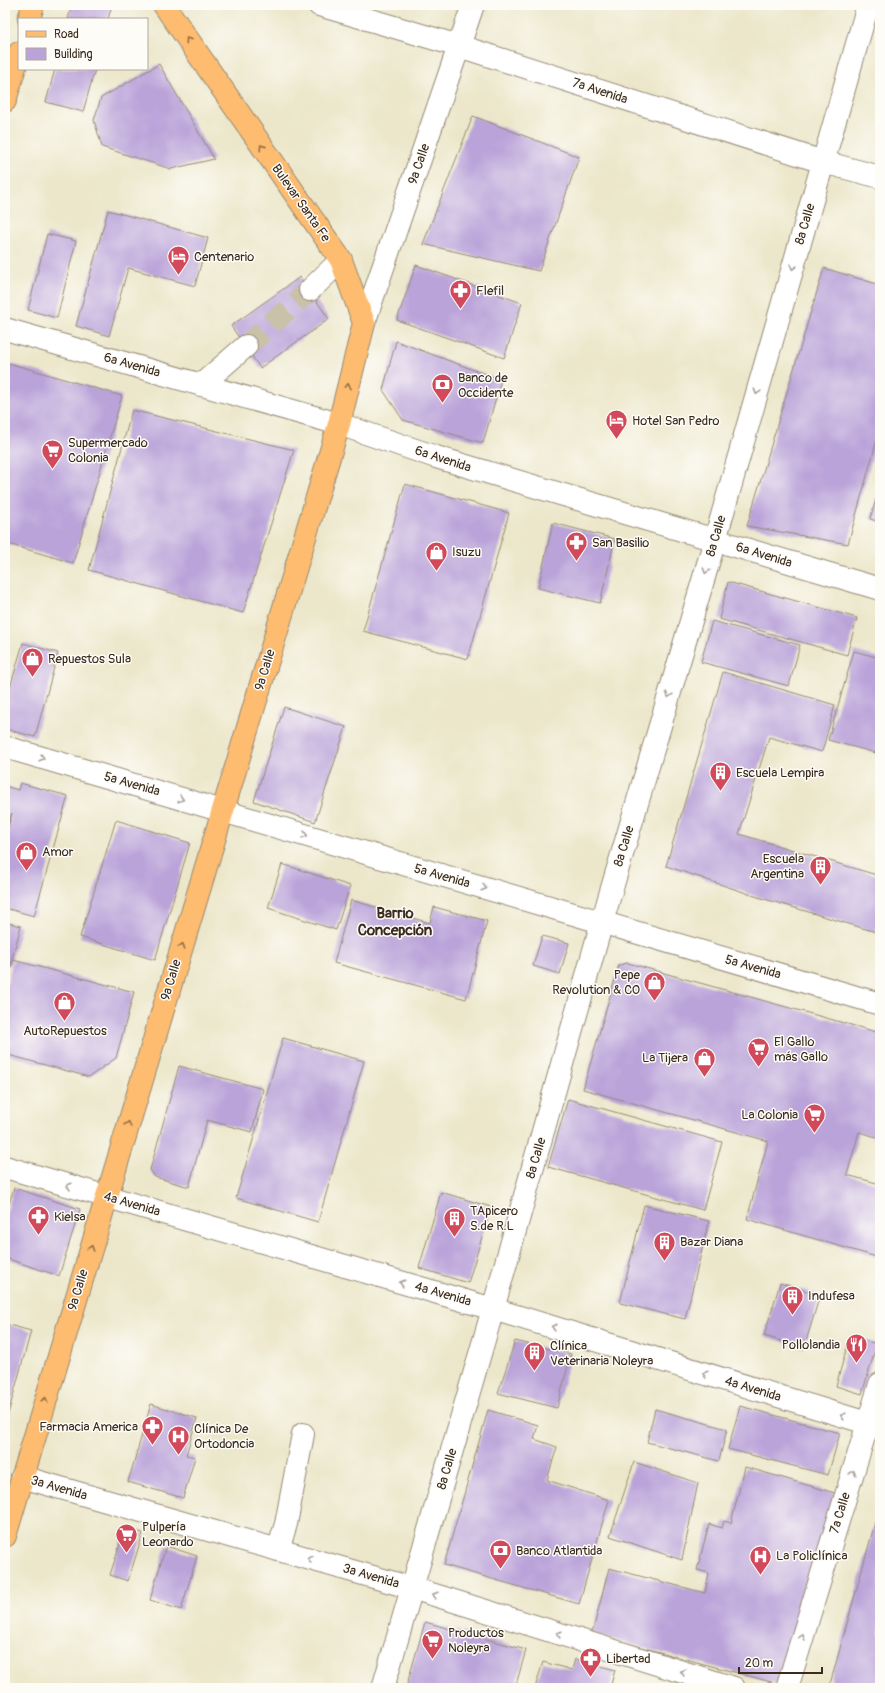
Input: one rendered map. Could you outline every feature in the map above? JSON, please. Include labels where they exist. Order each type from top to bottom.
[{"type":"main road","points":[[29,18],[33,5]]},
{"type":"main road","name":"Bulevar Santa Fe","points":[[164,5],[341,260],[364,323]]},
{"type":"main road","points":[[5,101],[18,56]]},
{"type":"main road","points":[[339,424],[364,323]]},
{"type":"main road","name":"9a Calle","points":[[5,1536],[14,1475],[106,1197],[339,424]]},
{"type":"street","name":"7a Avenida","points":[[319,5],[459,46],[823,162],[880,177]]},
{"type":"street","name":"9a Calle","points":[[364,323],[473,5]]},
{"type":"street","name":"8a Calle","points":[[383,1688],[493,1309],[602,922],[715,540],[868,5]]},
{"type":"street","points":[[310,290],[341,260]]},
{"type":"street","name":"6a Avenida","points":[[5,329],[339,424],[436,457],[880,589]]},
{"type":"street","points":[[200,384],[246,346]]},
{"type":"street","name":"5a Avenida","points":[[5,747],[880,1004]]},
{"type":"street","name":"4a Avenida","points":[[5,1167],[493,1309],[874,1425]]},
{"type":"street","name":"7a Calle","points":[[787,1688],[874,1425],[880,1384]]},
{"type":"street","points":[[278,1550],[286,1524],[303,1434]]},
{"type":"street","name":"3a Avenida","points":[[14,1475],[412,1588],[734,1688]]},
{"type":"building","points":[[72,5],[112,5],[108,18],[68,18]]},
{"type":"building","points":[[159,64],[214,159],[171,169],[102,147],[94,120],[101,98]]},
{"type":"building","points":[[55,70],[95,70],[83,112],[46,102]]},
{"type":"building","points":[[473,116],[579,157],[539,271],[423,244]]},
{"type":"building","name":"Centenario","points":[[108,210],[208,238],[195,286],[128,268],[109,336],[76,326]]},
{"type":"building","points":[[47,234],[76,241],[57,318],[28,310]]},
{"type":"building","name":"Flefil","points":[[416,265],[522,303],[504,358],[397,320]]},
{"type":"building","points":[[824,268],[880,285],[880,429],[848,544],[747,526]]},
{"type":"building","points":[[300,277],[329,319],[260,368],[231,326]]},
{"type":"building","name":"Banco de Occidente","points":[[396,341],[501,380],[483,443],[403,420],[383,390]]},
{"type":"building","name":"Supermercado Colonia","points":[[5,362],[122,396],[73,563],[5,543]]},
{"type":"building","points":[[132,410],[294,450],[243,613],[89,570]]},
{"type":"building","name":"Isuzu","points":[[405,484],[509,513],[468,659],[363,631]]},
{"type":"building","points":[[880,487],[880,522],[870,519]]},
{"type":"building","name":"San Basilio","points":[[553,523],[615,539],[600,603],[538,588]]},
{"type":"building","points":[[728,582],[857,618],[847,655],[719,619]]},
{"type":"building","points":[[712,621],[800,645],[789,686],[701,662]]},
{"type":"building","name":"Repuestos Sula","points":[[23,643],[58,653],[35,737],[5,729],[5,705]]},
{"type":"building","points":[[854,651],[880,658],[880,754],[828,740]]},
{"type":"building","name":"Escuela Lempira","points":[[723,672],[835,705],[822,752],[769,737],[739,834],[880,876],[880,920],[876,932],[758,897],[666,866]]},
{"type":"building","points":[[284,707],[346,727],[315,822],[254,801]]},
{"type":"building","name":"Amor","points":[[20,783],[68,796],[34,916],[5,908],[5,837],[12,813],[5,832],[5,786],[18,790]]},
{"type":"building","points":[[116,820],[190,843],[155,960],[80,937]]},
{"type":"building","points":[[282,864],[350,886],[336,930],[268,908]]},
{"type":"building","points":[[351,900],[430,923],[434,907],[487,921],[466,999],[334,963]]},
{"type":"building","points":[[5,922],[21,926],[10,966],[5,964]]},
{"type":"building","points":[[542,936],[569,943],[560,974],[533,966]]},
{"type":"building","name":"AutoRepuestos","points":[[13,960],[134,992],[116,1058],[89,1077],[5,1054],[5,990]]},
{"type":"building","points":[[628,963],[880,1033],[880,1138],[859,1132],[847,1175],[880,1184],[880,1258],[747,1219],[768,1141],[583,1089],[619,965]]},
{"type":"building","points":[[283,1038],[364,1061],[318,1222],[236,1198]]},
{"type":"building","points":[[179,1066],[263,1089],[252,1132],[207,1120],[189,1187],[155,1177],[150,1170]]},
{"type":"building","points":[[568,1099],[722,1142],[703,1210],[548,1167]]},
{"type":"building","name":"Kielsa","points":[[14,1188],[80,1209],[59,1276],[5,1258],[5,1217]]},
{"type":"building","name":"TApicero S.de R.L","points":[[441,1192],[491,1207],[468,1283],[419,1268]]},
{"type":"building","name":"Bazar Diana","points":[[644,1205],[709,1221],[685,1319],[620,1303]]},
{"type":"building","name":"Indufesa","points":[[780,1283],[820,1295],[804,1348],[764,1336]]},
{"type":"building","points":[[5,1324],[31,1331],[5,1425]]},
{"type":"building","name":"Pollolandia","points":[[850,1336],[877,1344],[862,1394],[836,1386]]},
{"type":"building","name":"Clínica Veterinaria Noleyra","points":[[515,1341],[571,1354],[557,1408],[498,1393]]},
{"type":"building","points":[[151,1404],[197,1418],[186,1455],[195,1457],[183,1498],[128,1482]]},
{"type":"building","points":[[740,1406],[840,1433],[828,1475],[728,1449]]},
{"type":"building","points":[[655,1409],[727,1429],[719,1461],[647,1442]]},
{"type":"building","points":[[488,1410],[538,1425],[534,1439],[557,1447],[547,1480],[609,1500],[579,1604],[444,1565]]},
{"type":"building","points":[[634,1462],[698,1483],[682,1560],[610,1536]]},
{"type":"building","name":"La Policlínica","points":[[745,1467],[835,1493],[811,1580],[780,1682],[775,1683],[592,1634],[609,1568],[705,1593],[709,1573],[697,1570],[709,1524],[722,1528],[724,1521],[731,1523]]},
{"type":"building","points":[[880,1505],[880,1688],[829,1688]]},
{"type":"building","name":"Pulpería Leonardo","points":[[125,1528],[143,1533],[128,1581],[110,1575]]},
{"type":"building","points":[[166,1546],[197,1556],[181,1610],[150,1600]]},
{"type":"building","points":[[425,1622],[526,1650],[515,1688],[406,1688]]},
{"type":"building","points":[[575,1659],[615,1670],[610,1688],[535,1688],[543,1662],[572,1670]]},
{"type":"tunnel","points":[[246,346],[310,290]]},
{"type":"place","name":"Centenario","points":[[179,276]]},
{"type":"place","name":"Flefil","points":[[460,310]]},
{"type":"place","name":"Banco de Occidente","points":[[443,404]]},
{"type":"place","name":"Hotel San Pedro","points":[[616,440]]},
{"type":"place","name":"Supermercado Colonia","points":[[53,470]]},
{"type":"place","name":"San Basilio","points":[[577,562]]},
{"type":"place","name":"Isuzu","points":[[436,572]]},
{"type":"place","name":"Repuestos Sula","points":[[32,678]]},
{"type":"place","name":"Escuela Lempira","points":[[720,792]]},
{"type":"place","name":"Amor","points":[[26,872]]},
{"type":"place","name":"Escuela Argentina","points":[[820,886]]},
{"type":"place","name":"Pepe Revolution & CO","points":[[655,1002]]},
{"type":"place","name":"AutoRepuestos","points":[[65,1022]]},
{"type":"place","name":"El Gallo más Gallo","points":[[759,1068]]},
{"type":"place","name":"La Tijera","points":[[704,1078]]},
{"type":"place","name":"La Colonia","points":[[814,1134]]},
{"type":"place","name":"Kielsa","points":[[38,1236]]},
{"type":"place","name":"TApicero S.de R.L","points":[[455,1238]]},
{"type":"place","name":"Bazar Diana","points":[[664,1262]]},
{"type":"place","name":"Indufesa","points":[[792,1316]]},
{"type":"place","name":"Pollolandia","points":[[856,1364]]},
{"type":"place","name":"Clínica Veterinaria Noleyra","points":[[535,1372]]},
{"type":"place","name":"Farmacia America","points":[[153,1446]]},
{"type":"place","name":"Clínica De Ortodoncia","points":[[178,1456]]},
{"type":"place","name":"Pulpería Leonardo","points":[[126,1554]]},
{"type":"place","name":"Banco Atlantida","points":[[500,1570]]},
{"type":"place","name":"La Policlínica","points":[[760,1576]]},
{"type":"place","name":"Productos Noleyra","points":[[433,1660]]},
{"type":"place","name":"Libertad","points":[[591,1678]]},
{"type":"district","name":"Barrio Concepción","points":[[395,922]]}]
